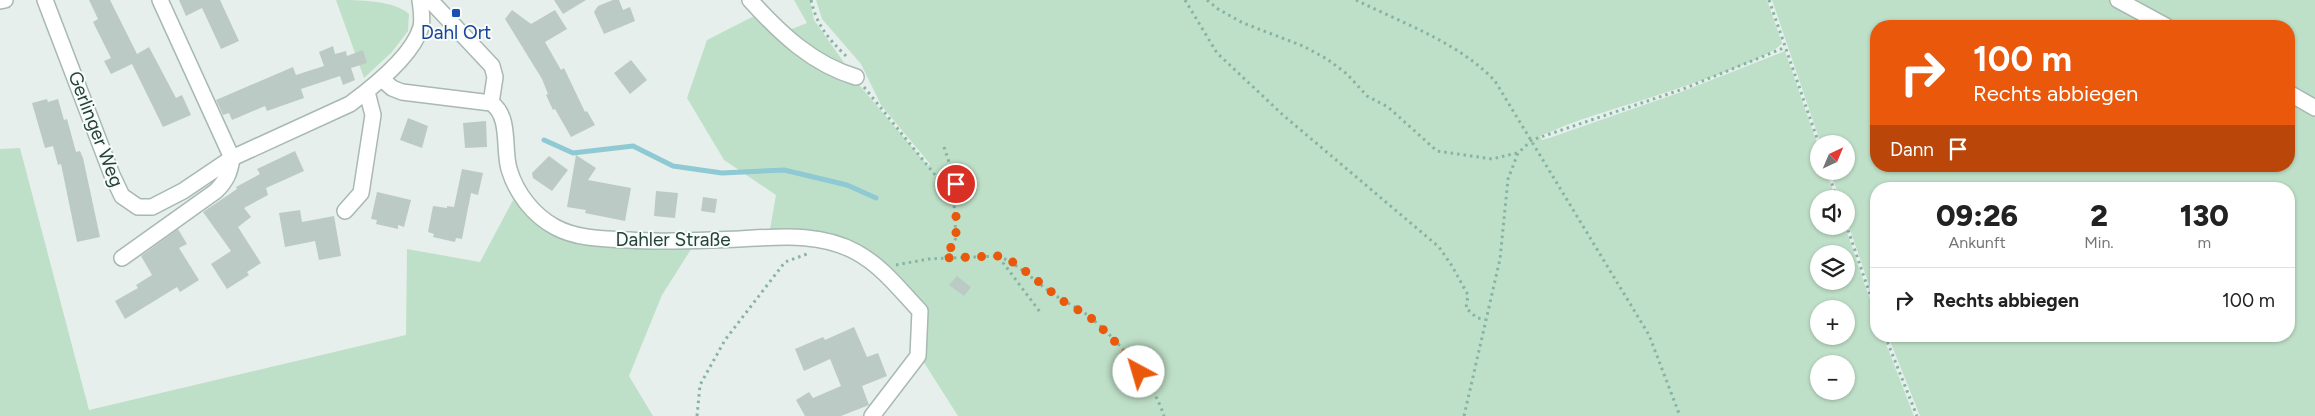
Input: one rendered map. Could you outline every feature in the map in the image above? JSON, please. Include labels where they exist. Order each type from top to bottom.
[{"type":"street","points":[[0,1],[4,0]]},
{"type":"street","name":"Gerlinger Weg","points":[[45,0],[112,175],[122,196],[138,207],[152,207],[183,191],[232,158],[350,104],[367,92],[382,79],[406,51],[420,30],[422,19],[420,0]]},
{"type":"street","points":[[122,258],[216,191],[225,182],[230,172],[232,158],[160,0]]},
{"type":"street","points":[[382,79],[392,88],[402,92],[491,103],[495,77],[492,66],[430,0]]},
{"type":"street","points":[[750,0],[770,22],[807,52],[835,70],[856,76]]},
{"type":"street","points":[[2118,0],[2155,20]]},
{"type":"street","points":[[345,211],[362,193],[373,115],[367,92]]},
{"type":"street","points":[[2295,96],[2315,108]]},
{"type":"street","name":"Dahler Straße","points":[[491,103],[497,106],[503,116],[507,159],[513,180],[531,208],[540,218],[556,228],[596,238],[656,242],[807,237],[838,243],[858,252],[881,268],[920,311],[918,356],[872,416]]},
{"type":"path","points":[[812,0],[816,19],[829,39],[848,58],[856,76],[940,181],[954,204],[955,212]]},
{"type":"path","points":[[1186,0],[1217,54],[1305,134],[1439,247],[1468,295],[1466,308],[1477,318],[1485,319]]},
{"type":"path","points":[[1207,0],[1218,9],[1243,22],[1303,46],[1327,59],[1347,74],[1367,96],[1388,107],[1437,151],[1492,159],[1518,153]]},
{"type":"path","points":[[1356,0],[1460,51],[1480,65],[1495,82],[1532,140],[1649,336],[1680,416]]},
{"type":"path","points":[[1770,0],[1816,135]]},
{"type":"path","points":[[1464,416],[1500,259],[1508,179],[1518,153],[1532,140],[1683,88],[1786,47]]},
{"type":"path","points":[[944,147],[956,184],[956,238],[945,258]]},
{"type":"path","points":[[1850,235],[1870,294]]},
{"type":"path","points":[[697,416],[700,385],[725,340],[756,297],[785,262],[838,243]]},
{"type":"path","points":[[998,256],[1040,312]]},
{"type":"path","points":[[881,268],[928,258],[998,256],[1015,263],[1063,301],[1090,317],[1112,338],[1150,386],[1164,416]]},
{"type":"path","points":[[1887,342],[1917,416]]},
{"type":"green space","points":[[336,0],[385,3],[402,9],[409,14],[408,31],[392,52],[364,78]]},
{"type":"green space","points":[[794,0],[810,0],[814,20],[850,71],[784,32],[807,23]]},
{"type":"green space","points":[[816,0],[1767,0],[1782,43],[1770,52],[1719,74],[1575,122],[1540,136],[1542,140],[1552,137],[1681,92],[1785,51],[1814,135],[1810,135],[1810,180],[1829,180],[1833,190],[1810,190],[1810,235],[1848,235],[1851,245],[1810,245],[1810,290],[1855,290],[1855,256],[1870,300],[1870,342],[1885,342],[1914,416],[958,416],[923,361],[924,309],[859,248],[769,235],[776,195],[724,160],[687,98],[707,40],[758,14],[855,80],[928,166],[930,164],[881,105],[861,64],[822,19]]},
{"type":"green space","points":[[1772,0],[2315,0],[2315,416],[1920,416],[1890,342],[2295,342],[2295,182],[1870,182],[1870,288],[1852,235],[1855,235],[1855,190],[1837,190],[1833,180],[1855,180],[1855,135],[1818,135]]},
{"type":"green space","points":[[20,148],[89,410],[406,335],[407,249],[480,262],[513,200],[537,222],[572,238],[695,243],[662,295],[629,376],[653,416],[0,416],[0,149]]},
{"type":"building","points":[[89,0],[110,0],[137,54],[149,47],[176,98],[182,95],[191,115],[163,127],[132,64],[111,74],[104,61],[111,58],[93,22],[98,19]]},
{"type":"building","points":[[179,0],[220,0],[239,41],[221,49],[202,8],[186,16]]},
{"type":"building","points":[[554,0],[586,0],[563,14]]},
{"type":"building","points":[[613,0],[619,0],[623,10],[630,7],[635,21],[604,34],[594,12],[598,6]]},
{"type":"building","points":[[512,10],[531,24],[555,10],[567,29],[545,42],[561,70],[564,68],[585,112],[587,111],[595,125],[571,137],[555,109],[553,110],[546,95],[548,94],[542,79],[505,19]]},
{"type":"building","points":[[333,46],[335,54],[346,51],[347,56],[363,50],[367,63],[351,68],[355,80],[343,85],[340,76],[301,89],[304,98],[267,111],[265,106],[232,120],[229,113],[223,115],[216,100],[293,67],[296,75],[324,66],[319,52]]},
{"type":"building","points":[[631,60],[647,80],[630,94],[614,73]]},
{"type":"building","points":[[47,99],[48,102],[58,99],[64,120],[67,119],[76,152],[80,151],[83,158],[100,237],[77,242],[61,164],[58,165],[53,146],[45,148],[32,103]]},
{"type":"building","points":[[408,118],[428,126],[422,148],[400,140]]},
{"type":"building","points":[[486,121],[487,147],[465,148],[463,123]]},
{"type":"building","points":[[295,151],[304,171],[266,188],[268,195],[244,208],[251,217],[238,227],[261,263],[247,272],[249,275],[227,289],[211,264],[231,251],[203,212],[237,189],[236,187],[260,174],[257,169]]},
{"type":"building","points":[[576,155],[596,168],[588,180],[631,188],[625,221],[585,213],[586,210],[567,207]]},
{"type":"building","points":[[549,156],[568,170],[552,191],[533,178],[532,173]]},
{"type":"building","points":[[462,169],[483,173],[478,195],[471,193],[462,239],[456,238],[455,242],[433,237],[434,234],[428,232],[433,206],[454,207]]},
{"type":"building","points":[[656,191],[678,193],[675,218],[654,216]]},
{"type":"building","points":[[377,192],[411,200],[404,227],[398,225],[398,229],[376,224],[377,220],[371,219]]},
{"type":"building","points":[[703,197],[717,199],[715,213],[701,211]]},
{"type":"building","points":[[300,210],[302,222],[334,216],[341,256],[319,260],[315,241],[285,247],[279,213]]},
{"type":"building","points":[[178,229],[187,244],[179,248],[199,280],[180,292],[177,287],[125,319],[115,301],[138,288],[136,285],[152,275],[141,256]]},
{"type":"building","points":[[957,276],[971,287],[964,296],[949,285]]},
{"type":"building","points":[[854,327],[867,357],[878,353],[887,376],[862,386],[869,405],[841,416],[805,416],[796,400],[809,392],[813,398],[841,386],[830,359],[804,371],[795,349],[823,337],[825,340]]},
{"type":"waterway","points":[[544,140],[573,153],[633,146],[673,166],[722,173],[784,170],[847,185],[876,198]]},
{"type":"place","name":"Dahl Ort","points":[[456,13]]},
{"type":"route","points":[[956,184],[956,238],[945,258],[998,256],[1015,263],[1063,301],[1090,317],[1112,338],[1139,372]]}]
